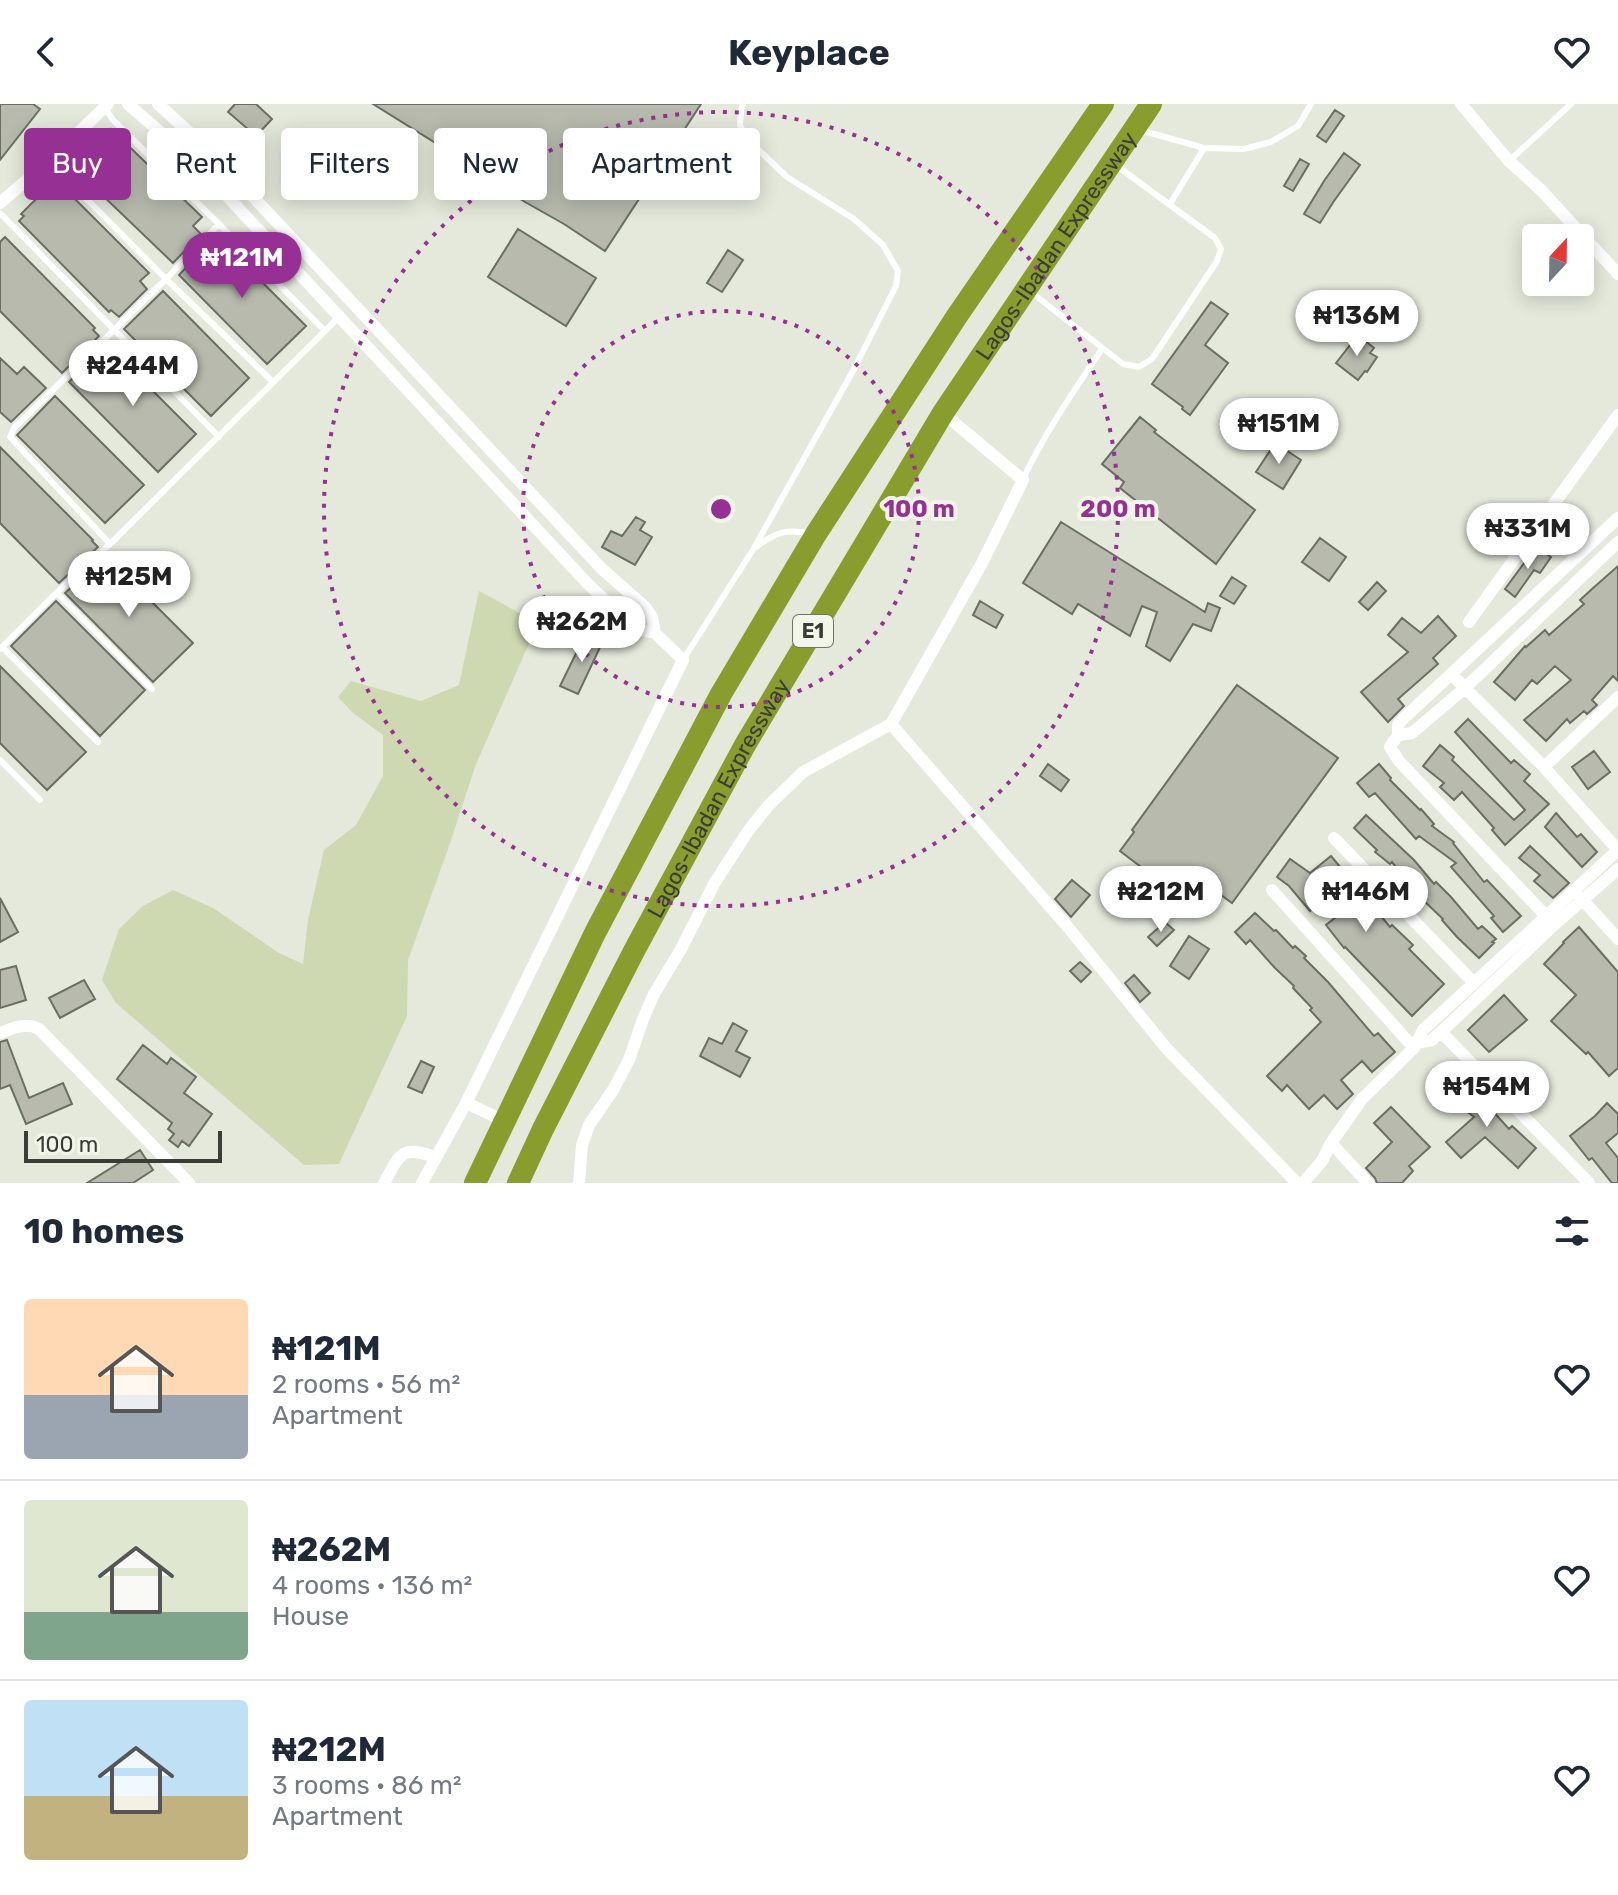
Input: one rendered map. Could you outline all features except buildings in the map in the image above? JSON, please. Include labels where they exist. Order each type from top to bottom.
[{"type":"highway","name":"Lagos-Ibadan Expressway","points":[[475,1183],[595,933],[721,694],[816,534],[957,316],[1103,104]]},
{"type":"highway","name":"Lagos-Ibadan Expressway","points":[[518,1183],[634,951],[745,745],[943,413],[1151,104]]},
{"type":"street","points":[[128,104],[200,167],[587,583],[630,624],[655,633],[683,660],[466,1103],[422,1183]]},
{"type":"street","points":[[1461,104],[1509,161],[1542,191],[1618,274]]},
{"type":"street","points":[[83,128],[106,106]]},
{"type":"street","points":[[165,106],[601,568],[645,607],[652,617],[655,633]]},
{"type":"street","points":[[0,203],[24,182]]},
{"type":"street","points":[[579,1183],[582,1145],[589,1125],[629,1060],[654,994],[714,884],[748,831],[803,772],[891,724],[982,563],[1023,480],[943,413]]},
{"type":"street","points":[[1469,622],[1618,415]]},
{"type":"street","points":[[1546,916],[1399,761],[1390,747],[1403,719],[1618,518]]},
{"type":"street","points":[[1398,735],[1412,733],[1465,688],[1618,542]]},
{"type":"street","points":[[1416,1046],[1432,1040],[1441,1032],[1578,896],[1618,850],[1544,767],[1452,675]]},
{"type":"street","points":[[1544,767],[1618,697]]},
{"type":"street","points":[[891,724],[1067,926],[1167,1049],[1300,1183],[1322,1161],[1362,1099],[1416,1046],[1423,1030],[1546,916],[1618,869]]},
{"type":"street","points":[[1334,838],[1474,983]]},
{"type":"street","points":[[1272,890],[1416,1046]]},
{"type":"street","points":[[1578,896],[1618,939]]},
{"type":"street","points":[[0,1033],[24,1026],[39,1029],[189,1183]]},
{"type":"street","points":[[1441,1032],[1589,1183]]},
{"type":"street","points":[[466,1103],[505,1121]]},
{"type":"street","points":[[1331,1143],[1368,1183]]},
{"type":"street","points":[[384,1183],[397,1160],[407,1151],[417,1150],[435,1157]]},
{"type":"lane","points":[[683,660],[754,548],[888,305],[898,271],[883,245],[854,219],[787,177],[747,139],[740,125],[743,104]]},
{"type":"lane","points":[[1133,128],[1204,148],[1244,149],[1271,142],[1298,126],[1311,104]]},
{"type":"lane","points":[[1509,161],[1571,104]]},
{"type":"lane","points":[[106,106],[113,120],[325,331]]},
{"type":"lane","points":[[1170,204],[1204,148]]},
{"type":"lane","points":[[1026,288],[1123,364],[1139,367],[1152,359],[1217,261],[1221,249],[1215,238],[1111,161]]},
{"type":"lane","points":[[88,200],[273,382]]},
{"type":"lane","points":[[0,213],[219,437]]},
{"type":"lane","points":[[110,544],[10,437],[14,428],[219,224]]},
{"type":"lane","points":[[98,742],[1,648],[340,316]]},
{"type":"lane","points":[[1023,480],[1062,407],[1102,349]]},
{"type":"lane","points":[[754,548],[784,531],[816,534]]},
{"type":"lane","points":[[57,593],[152,689]]},
{"type":"lane","points":[[0,760],[40,800]]},
{"type":"green space","points":[[479,591],[538,623],[476,764],[408,960],[407,1016],[339,1164],[304,1165],[116,1003],[102,980],[119,929],[143,906],[173,890],[213,908],[279,953],[303,964],[308,920],[324,850],[356,825],[383,776],[383,735],[353,713],[338,697],[351,681],[421,701],[459,685]]}]
